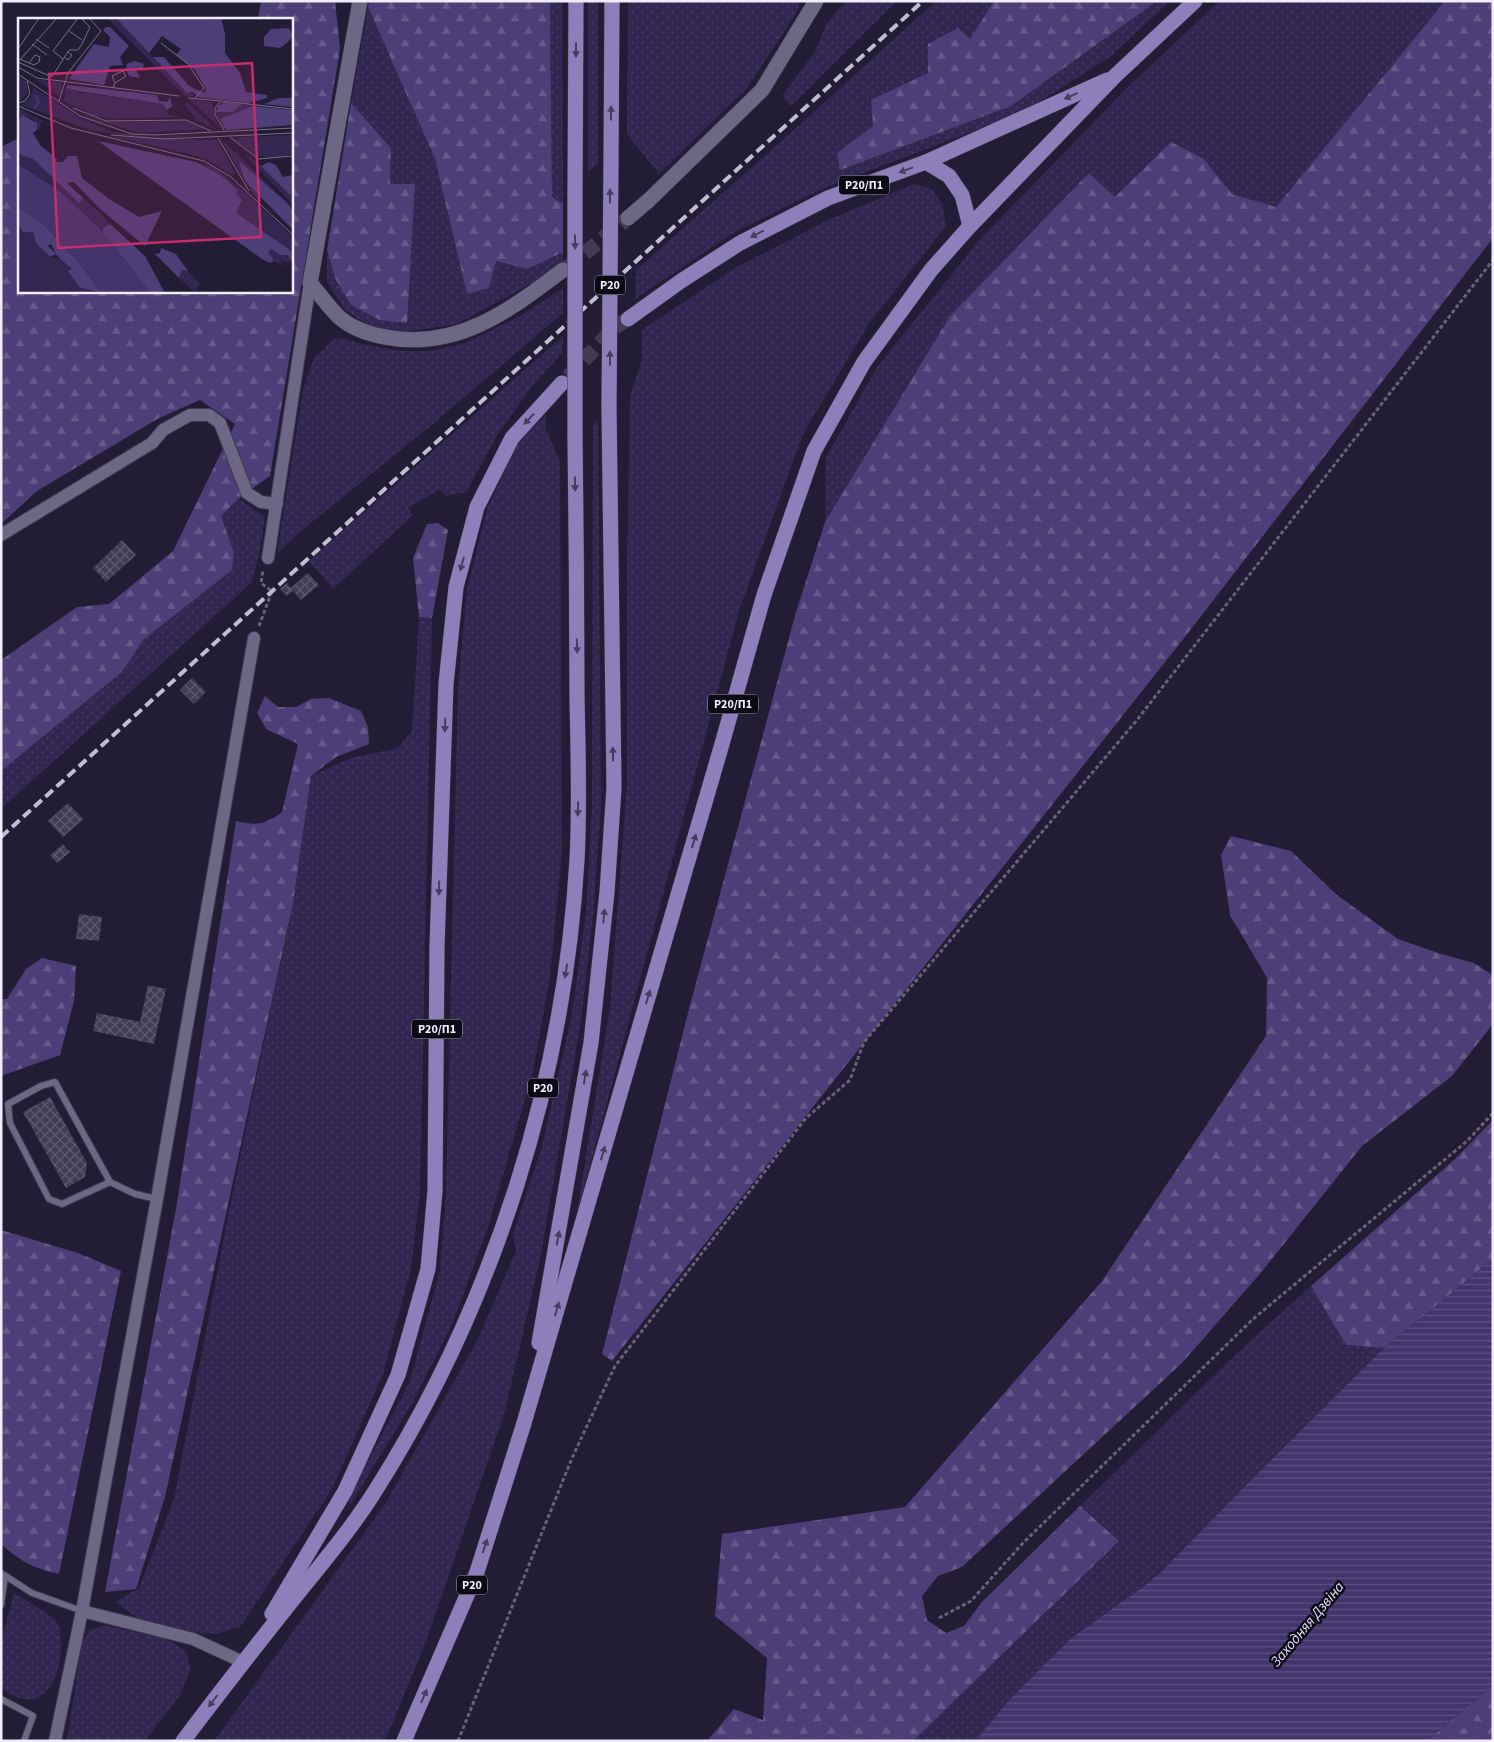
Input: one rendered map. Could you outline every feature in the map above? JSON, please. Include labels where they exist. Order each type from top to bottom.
[{"type":"main road","name":"Р20","points":[[183,1741],[338,1543],[377,1489],[420,1414],[461,1331],[493,1255],[524,1164],[551,1057],[567,967],[577,859],[575,435],[576,1]]},
{"type":"main road","name":"Р20","points":[[404,1741],[477,1572],[524,1423],[591,1043],[607,892],[614,788],[609,407],[612,1]]},
{"type":"main road","name":"Р20/П1","points":[[524,1423],[764,595],[814,451],[864,362],[931,270],[970,226],[1115,76],[1195,1]]},
{"type":"main road","name":"Р20/П1","points":[[628,318],[740,243],[828,198],[926,162],[1115,76]]},
{"type":"main road","points":[[926,162],[949,176],[962,195],[970,226]]},
{"type":"main road","name":"Р20/П1","points":[[243,1662],[345,1491],[398,1375],[428,1269],[435,1191],[437,946],[446,684],[456,587],[477,507],[512,438],[562,383]]},
{"type":"street","points":[[268,558],[310,283],[360,1]]},
{"type":"street","points":[[628,218],[762,90],[816,1]]},
{"type":"street","points":[[310,283],[340,318],[365,333],[402,340],[431,340],[461,333],[516,305],[563,270]]},
{"type":"street","points":[[1,535],[152,443],[164,430],[190,415],[209,415],[220,423],[247,493],[261,502],[276,504]]},
{"type":"street","points":[[55,1741],[82,1610],[157,1198],[254,638]]},
{"type":"street","points":[[82,1610],[193,1639],[243,1662]]},
{"type":"lane","points":[[110,1182],[62,1204],[48,1199],[10,1123],[8,1104],[41,1086],[56,1082],[110,1182],[135,1194],[157,1198]]},
{"type":"lane","points":[[1,1605],[3,1574],[32,1593],[82,1610]]},
{"type":"lane","points":[[1,1699],[33,1716],[24,1741]]},
{"type":"path","points":[[458,1741],[572,1458],[615,1366],[806,1118],[850,1080],[864,1042],[1137,720],[1493,260]]},
{"type":"path","points":[[254,638],[272,591],[261,583],[268,558]]},
{"type":"path","points":[[939,1618],[971,1601],[1022,1543],[1253,1319],[1467,1141],[1493,1112]]},
{"type":"shaded area","points":[[550,1],[562,1],[563,204],[552,197]]},
{"type":"shaded area","points":[[588,1],[598,1],[598,164],[588,172]]},
{"type":"shaded area","points":[[628,1],[800,1],[797,12],[747,88],[659,174],[627,134]]},
{"type":"shaded area","points":[[846,1],[897,1],[791,106],[782,96],[816,50],[826,24]]},
{"type":"shaded area","points":[[936,1],[994,1],[970,39],[929,73],[871,100],[873,126],[837,153],[1011,106],[1157,1],[1170,1],[1110,57],[1023,112],[822,189],[733,233],[635,299],[636,270]]},
{"type":"shaded area","points":[[1219,1],[1445,1],[1276,207],[1232,194],[1204,159],[1115,197],[1089,173],[950,316],[825,522],[826,457],[877,367],[981,238],[1126,89]]},
{"type":"shaded area","points":[[368,7],[435,159],[467,294],[496,261],[527,269],[563,252],[563,266],[457,324],[405,332],[369,326],[345,310],[327,282],[327,250],[335,278],[415,184],[390,184],[391,148],[351,103]]},
{"type":"shaded area","points":[[914,184],[932,189],[942,204],[946,226],[868,325],[803,434],[739,611],[576,1218],[610,1007],[627,784],[627,567],[630,396],[642,360],[642,330],[735,268],[826,221]]},
{"type":"shaded area","points":[[563,288],[563,313],[433,424],[301,531],[277,554],[303,389],[314,358],[334,339],[344,338],[362,344],[401,351],[431,351],[465,343],[520,316]]},
{"type":"shaded area","points":[[563,336],[562,353],[533,385],[499,432],[466,492],[447,496],[440,489],[408,508],[413,515],[333,589],[309,561]]},
{"type":"shaded area","points":[[546,414],[546,430],[560,461],[562,851],[550,977],[533,1071],[488,1227],[451,1327],[412,1403],[351,1504],[347,1501],[410,1381],[440,1270],[446,1191],[458,686],[467,590],[487,509],[517,444]]},
{"type":"shaded area","points":[[598,420],[601,807],[593,916],[581,1021],[540,1259],[505,1411],[426,1642],[385,1741],[214,1741],[385,1504],[478,1339],[516,1251],[513,1234],[542,1146],[571,1019],[586,913],[592,806],[593,425]]},
{"type":"shaded area","points":[[238,498],[265,517],[259,555],[252,582],[1,809],[1,771],[122,672],[142,640],[232,570],[234,553],[220,516]]},
{"type":"shaded area","points":[[419,617],[432,618],[420,1191],[411,1269],[383,1374],[332,1489],[240,1627],[216,1634],[175,1630],[136,1617],[115,1602],[139,1588],[174,1499],[231,1201],[293,903],[311,776],[351,758],[398,748],[412,731]]},
{"type":"shaded area","points":[[1311,1286],[1346,1345],[1384,1348],[1160,1573],[1070,1639],[1010,1699],[975,1741],[913,1741],[1119,1541],[1080,1506],[1237,1353]]},
{"type":"shaded area","points":[[14,1593],[53,1618],[60,1630],[61,1647],[57,1673],[52,1684],[44,1693],[36,1698],[26,1699],[14,1696],[1,1687],[1,1640]]},
{"type":"shaded area","points":[[103,1625],[166,1639],[185,1650],[191,1668],[181,1694],[145,1741],[67,1741],[82,1642],[89,1631]]},
{"type":"green space","points":[[261,1],[335,1],[340,49],[270,476],[239,498],[221,516],[234,553],[232,570],[143,640],[122,672],[1,771],[1,660],[77,607],[109,604],[173,551],[235,424],[200,400],[159,418],[37,491],[1,524],[1,147],[18,138],[18,292],[292,292],[292,18],[258,18]]},
{"type":"green space","points":[[369,1],[550,1],[552,197],[563,204],[563,252],[527,269],[496,261],[489,288],[467,294],[435,159],[368,7]]},
{"type":"green space","points":[[994,1],[1157,1],[1011,106],[840,170],[837,153],[873,126],[871,100],[928,73],[928,44],[958,28],[970,39]]},
{"type":"green space","points":[[1445,1],[1493,1],[1493,238],[1188,633],[612,1361],[602,1354],[690,1005],[796,612],[825,522],[950,316],[1089,173],[1115,197],[1171,142],[1204,159],[1232,194],[1276,207]]},
{"type":"green space","points":[[351,103],[391,148],[390,184],[415,184],[407,323],[380,320],[351,305],[335,278],[327,250]]},
{"type":"green space","points":[[438,523],[448,530],[432,618],[419,617],[413,558],[427,524]]},
{"type":"green space","points":[[265,696],[278,707],[296,707],[311,699],[329,698],[361,711],[368,727],[369,744],[336,757],[311,776],[293,903],[165,1497],[136,1589],[105,1592],[177,1203],[236,821],[255,824],[270,820],[282,812],[298,744],[266,729],[257,713]]},
{"type":"green space","points":[[1231,836],[1291,851],[1337,895],[1398,939],[1474,963],[1493,975],[1493,1024],[1452,1076],[1362,1146],[1259,1275],[1182,1363],[962,1567],[938,1576],[922,1596],[927,1620],[946,1633],[964,1626],[982,1602],[1080,1506],[1119,1541],[913,1741],[707,1741],[734,1709],[763,1720],[767,1658],[715,1616],[722,1534],[905,1507],[1102,1281],[1266,1036],[1267,978],[1230,915],[1221,855]]},
{"type":"green space","points":[[42,958],[76,966],[74,1001],[60,1055],[1,1076],[1,999],[7,999],[26,969]]},
{"type":"green space","points":[[1493,1120],[1493,1259],[1384,1348],[1346,1345],[1311,1286],[1455,1159]]},
{"type":"green space","points":[[1,1230],[78,1253],[121,1271],[59,1574],[28,1564],[1,1544]]},
{"type":"green space","points":[[1493,1685],[1493,1741],[1427,1741]]},
{"type":"water","name":"Заходняя Дзвіна","points":[[1493,1259],[1493,1685],[1427,1741],[975,1741],[1010,1699],[1070,1639],[1160,1573],[1384,1348]]},
{"type":"building","points":[[122,540],[136,555],[106,582],[93,568]]},
{"type":"building","points":[[308,573],[319,585],[301,600],[293,591],[287,596],[280,589],[287,583],[291,588]]},
{"type":"building","points":[[192,678],[206,692],[194,704],[180,690]]},
{"type":"building","points":[[68,803],[83,819],[63,837],[48,821]]},
{"type":"building","points":[[63,844],[70,852],[57,863],[50,855]]},
{"type":"building","points":[[79,914],[102,917],[99,941],[76,939]]},
{"type":"building","points":[[148,985],[166,989],[154,1044],[93,1031],[97,1013],[140,1022]]},
{"type":"building","points":[[50,1097],[87,1163],[85,1177],[66,1188],[23,1112]]},
{"type":"tunnel","points":[[567,268],[628,218]]},
{"type":"tunnel","points":[[568,377],[615,327],[628,319]]},
{"type":"railway","points":[[1,837],[923,1]]}]
